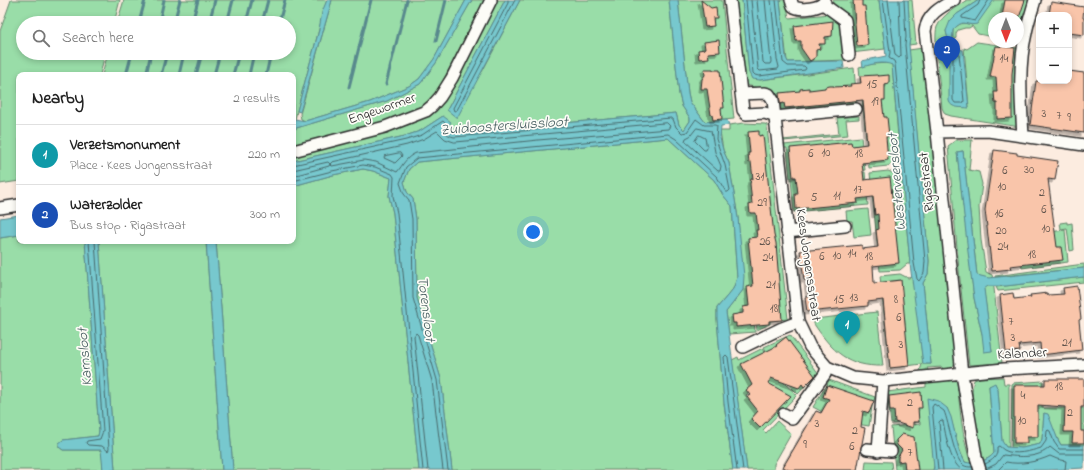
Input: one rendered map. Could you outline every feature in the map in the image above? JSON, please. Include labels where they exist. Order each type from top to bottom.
[{"type":"street","name":"Engewormer","points":[[296,150],[385,127],[426,111],[440,97],[452,78],[491,0]]},
{"type":"street","points":[[730,0],[744,113],[765,113],[775,118],[856,109]]},
{"type":"street","points":[[791,0],[793,6],[796,8],[819,7],[824,2],[845,20],[849,55]]},
{"type":"street","name":"Rigastraat","points":[[954,0],[938,9],[928,19],[925,28],[962,374],[976,457],[980,470]]},
{"type":"street","points":[[1023,136],[1021,90],[1024,46],[1035,0]]},
{"type":"street","name":"Kees Jongensstraat","points":[[741,94],[769,94],[772,100],[798,322],[810,347],[827,367],[853,378],[883,381],[962,374]]},
{"type":"street","points":[[937,132],[988,131],[1084,145]]},
{"type":"street","points":[[0,208],[16,205]]},
{"type":"street","points":[[787,232],[845,226]]},
{"type":"street","points":[[743,347],[798,322]]},
{"type":"street","name":"Kalander","points":[[962,374],[1004,369],[1084,365]]},
{"type":"street","points":[[791,419],[825,374],[827,367]]},
{"type":"street","points":[[883,381],[872,450],[891,451]]},
{"type":"green space","points":[[11,0],[120,0],[116,16],[16,16],[16,60],[103,60],[101,72],[16,72],[16,181],[0,184],[0,31]]},
{"type":"green space","points":[[124,0],[327,0],[296,115],[296,72],[103,72],[106,60],[296,60],[296,16],[119,16]]},
{"type":"green space","points":[[332,0],[466,0],[434,59],[419,79],[409,86],[370,102],[305,121],[301,119],[300,114]]},
{"type":"green space","points":[[472,0],[485,0],[439,88],[430,100],[422,107],[407,115],[377,126],[296,146],[296,128],[387,101],[420,84],[436,63]]},
{"type":"green space","points":[[496,0],[505,0],[447,110],[482,72],[520,0],[669,0],[679,94],[682,106],[690,118],[690,121],[684,130],[679,125],[676,113],[453,133],[447,128],[443,116],[420,131],[405,136],[296,160],[296,154],[411,124],[436,108]]},
{"type":"green space","points":[[678,0],[722,0],[734,119],[705,122],[690,102]]},
{"type":"green space","points":[[735,0],[742,0],[749,73],[760,80],[854,68],[857,105],[780,112],[776,100],[767,92],[744,85]]},
{"type":"green space","points":[[780,0],[786,0],[789,18],[830,14],[842,22],[847,60],[788,62]]},
{"type":"green space","points":[[833,0],[879,0],[885,49],[851,53],[847,17],[833,6]]},
{"type":"green space","points":[[908,0],[912,0],[916,44],[909,45],[910,38]]},
{"type":"green space","points":[[967,0],[979,0],[957,14],[946,31],[969,108],[964,48],[967,49],[977,42],[988,44],[988,48],[1019,48],[1020,127],[945,114],[942,108],[936,33],[939,23],[954,8]]},
{"type":"green space","points":[[994,0],[1030,0],[1024,27],[1024,12],[988,12],[988,36],[978,34],[972,26],[958,30],[956,33],[956,38],[953,40],[953,30],[955,28],[961,24],[972,25]]},
{"type":"green space","points":[[923,48],[955,362],[951,368],[948,369],[943,370],[942,367],[927,368],[928,370],[920,371],[922,364],[890,368],[880,276],[900,274],[908,278],[913,277],[923,364],[931,364],[923,283],[928,274],[929,261],[909,50]]},
{"type":"green space","points":[[889,63],[892,64],[900,161],[895,161],[888,166],[869,168],[859,67]]},
{"type":"green space","points":[[859,116],[859,119],[846,120],[848,135],[783,140],[839,134],[837,118]]},
{"type":"green space","points":[[744,123],[767,125],[788,319],[770,321],[770,324],[757,330],[754,298],[752,298],[755,332],[729,334],[726,312],[743,290],[738,218],[729,163],[723,150],[720,131],[729,131],[729,125]]},
{"type":"green space","points":[[861,137],[865,170],[790,178],[787,148],[784,148],[784,145]]},
{"type":"green space","points":[[668,138],[714,180],[732,206],[737,278],[733,289],[717,308],[717,319],[724,403],[733,470],[452,470],[441,379],[417,298],[416,219],[413,199],[407,192],[404,182],[409,169],[417,162]]},
{"type":"green space","points":[[956,140],[972,140],[969,170],[979,172],[982,184],[979,207],[981,240],[986,272],[992,275],[993,279],[1002,363],[969,365],[948,146]],"holes":[[[963,151],[977,275],[982,277],[992,351],[982,334],[974,298],[957,152]]]},
{"type":"green space","points":[[363,169],[391,178],[389,196],[393,213],[419,470],[233,470],[216,244],[296,244],[296,185],[333,175]]},
{"type":"green space","points":[[888,171],[902,175],[910,264],[907,264],[900,270],[880,271],[870,173]]},
{"type":"green space","points":[[865,172],[868,205],[794,212],[791,179]]},
{"type":"green space","points":[[868,209],[871,235],[854,237],[852,221],[847,221],[846,211]]},
{"type":"green space","points":[[1067,222],[1067,224],[1072,223],[1074,250],[1070,251],[1067,228],[1061,229],[1060,223]]},
{"type":"green space","points":[[1065,230],[1068,262],[1022,268],[1018,236]]},
{"type":"green space","points":[[16,235],[16,244],[85,244],[99,431],[98,436],[63,440],[59,447],[63,450],[102,450],[103,470],[0,470],[0,238]]},
{"type":"green space","points":[[99,244],[206,244],[222,470],[115,470]]},
{"type":"green space","points":[[1084,264],[1084,268],[995,277],[995,276]]},
{"type":"green space","points":[[1084,277],[1084,282],[998,291],[996,287]]},
{"type":"green space","points":[[877,312],[883,366],[860,364],[842,356],[827,342],[814,324],[814,319]]},
{"type":"green space","points":[[790,335],[819,374],[798,394],[784,380],[775,368],[764,347]]},
{"type":"green space","points":[[763,348],[771,365],[777,373],[746,395],[747,397],[778,374],[783,382],[797,395],[763,430],[766,433],[777,421],[791,434],[774,464],[774,470],[747,470],[732,360],[738,357],[739,360]]},
{"type":"green space","points":[[1003,377],[1004,384],[1009,384],[1009,447],[1006,447],[1002,442],[998,390],[995,384],[989,386],[994,453],[991,457],[982,461],[973,408],[972,388],[974,380],[980,378]]},
{"type":"green space","points":[[829,380],[875,397],[869,426],[840,420],[813,407]]},
{"type":"green space","points":[[957,381],[963,433],[971,464],[965,462],[962,455],[947,408],[933,470],[895,470],[891,427],[920,424],[920,422],[891,424],[887,392],[926,387],[926,382]]},
{"type":"green space","points":[[1043,381],[1042,408],[1084,408],[1084,445],[1061,445],[1044,413],[1042,440],[1040,444],[1022,448],[1011,448],[1012,383]]},
{"type":"green space","points":[[866,461],[891,462],[892,470],[865,470]]},
{"type":"water","points":[[327,0],[332,0],[300,112],[297,111],[319,30],[322,12]]},
{"type":"water","points":[[466,0],[472,0],[436,63],[420,84],[387,101],[296,128],[296,119],[305,121],[370,102],[409,86],[419,79],[434,59]]},
{"type":"water","points":[[505,0],[520,0],[457,118],[447,110]]},
{"type":"water","points":[[669,0],[678,0],[690,102],[705,122],[727,120],[729,125],[721,126],[720,138],[723,150],[729,163],[738,218],[744,276],[743,290],[726,312],[747,470],[733,470],[724,403],[717,319],[717,308],[733,289],[737,278],[732,206],[714,180],[668,138],[417,162],[409,169],[404,182],[407,192],[413,199],[416,219],[417,298],[441,379],[452,470],[419,470],[393,213],[389,196],[391,178],[363,169],[333,175],[296,185],[296,160],[405,136],[420,131],[443,116],[451,122],[447,128],[453,133],[676,113],[679,125],[684,130],[690,121],[690,118],[682,106],[679,94]]},
{"type":"water","points":[[742,0],[780,0],[786,58],[788,62],[843,61],[844,68],[760,80],[752,79],[749,73]]},
{"type":"water","points":[[879,0],[908,0],[909,45],[929,261],[928,274],[923,283],[931,364],[923,364],[910,264],[892,65],[881,63],[863,67],[862,61],[886,56]]},
{"type":"water","points":[[979,0],[994,0],[977,24],[973,25],[963,23],[953,30],[955,45],[959,49],[963,50],[969,108],[957,107],[950,104],[949,101],[949,44],[946,31],[950,21],[957,14]]},
{"type":"water","points":[[963,151],[977,275],[989,278],[1084,268],[1084,277],[1006,286],[988,286],[984,289],[992,351],[984,352],[982,334],[974,298],[957,152]]},
{"type":"water","points":[[16,215],[16,235],[0,238],[0,218]]},
{"type":"water","points":[[85,244],[99,244],[115,470],[103,470],[101,450],[63,450],[59,447],[59,443],[63,440],[98,436],[99,431]]},
{"type":"water","points":[[206,244],[216,244],[233,470],[222,470]]},
{"type":"water","points":[[995,383],[998,390],[1002,441],[1006,447],[1022,448],[1040,444],[1042,439],[1044,413],[1048,414],[1061,445],[1084,445],[1084,468],[1047,470],[933,470],[927,398],[938,401],[947,408],[951,417],[959,450],[965,462],[977,463],[985,460],[994,453],[989,386]]},
{"type":"building","points":[[701,0],[711,8],[716,7],[717,18],[713,18],[714,26],[705,27]]},
{"type":"building","points":[[853,0],[862,0],[862,6],[865,6],[868,45],[857,46]]},
{"type":"building","points":[[1005,0],[1025,0],[1021,12],[1003,12]]},
{"type":"building","points":[[1051,2],[1084,7],[1084,35],[1072,33],[1072,12],[1049,12]]},
{"type":"building","points":[[833,21],[832,36],[825,37],[825,44],[819,44],[820,49],[816,50],[816,57],[810,61],[801,48],[801,41],[796,41],[794,26]]},
{"type":"building","points":[[719,40],[720,52],[708,53],[709,58],[699,59],[698,50],[705,49],[704,42]]},
{"type":"building","points":[[996,48],[1015,48],[1012,74],[1012,118],[997,119],[997,103],[995,103],[994,92],[997,92],[996,77],[990,77]]},
{"type":"building","points":[[704,69],[720,70],[724,108],[721,108],[722,119],[713,120],[707,89],[701,89],[702,79],[705,75]]},
{"type":"building","points":[[1072,71],[1084,73],[1084,133],[1030,125],[1036,81],[1036,84],[1072,84]]},
{"type":"building","points":[[889,75],[889,84],[885,85],[885,100],[882,100],[884,117],[887,117],[889,136],[886,137],[888,160],[862,163],[864,180],[890,177],[899,263],[873,266],[874,283],[901,280],[909,366],[890,368],[883,300],[868,302],[868,306],[807,312],[805,297],[809,297],[807,280],[804,280],[800,251],[862,245],[862,249],[878,247],[876,230],[879,229],[878,214],[875,215],[873,197],[857,199],[858,203],[796,209],[795,194],[798,194],[796,177],[793,177],[790,148],[851,142],[852,146],[867,144],[863,100],[785,108],[784,103],[780,104],[779,93],[800,91],[800,89],[809,88],[809,90],[830,86],[851,86],[850,84],[861,83],[860,76]]},
{"type":"building","points":[[759,131],[759,136],[763,135],[776,243],[782,320],[769,321],[769,324],[736,327],[736,323],[733,323],[732,315],[743,313],[743,307],[749,306],[747,287],[753,286],[748,238],[757,237],[756,230],[758,230],[756,213],[750,213],[749,205],[752,204],[750,184],[751,179],[753,179],[751,162],[749,163],[748,153],[750,153],[748,132]]},
{"type":"building","points":[[994,150],[1058,161],[1055,180],[1048,179],[1057,247],[1061,247],[1063,260],[1010,266],[1011,269],[992,271],[985,210]]},
{"type":"building","points":[[1077,286],[1081,319],[1079,320],[1082,350],[1041,355],[1040,343],[1019,345],[1020,351],[1006,352],[1000,295],[1013,293],[1014,299],[1047,293],[1048,295],[1064,294],[1063,288]]},
{"type":"building","points":[[786,337],[815,376],[804,387],[802,384],[799,388],[771,378],[768,383],[791,396],[760,428],[751,419],[758,411],[747,397],[750,395],[746,390],[752,385],[741,364],[777,346],[776,345]]},
{"type":"building","points":[[1045,379],[1084,379],[1084,407],[1081,407],[1081,431],[1084,431],[1084,443],[1072,443],[1073,432],[1064,432],[1065,407],[1038,405],[1038,437],[1027,437],[1027,443],[1014,443],[1014,385],[1045,385]]},
{"type":"building","points":[[827,385],[874,401],[869,413],[863,411],[861,427],[865,428],[857,470],[789,470],[783,467],[816,411],[821,413],[829,399],[823,397]]},
{"type":"building","points":[[921,392],[922,408],[918,408],[919,422],[913,422],[913,428],[895,422],[894,411],[890,411],[889,396]]},
{"type":"building","points":[[902,434],[914,437],[918,470],[905,470],[904,461],[898,462],[898,457],[902,450],[897,445],[896,440]]},
{"type":"waterway","points":[[141,16],[145,0]]},
{"type":"waterway","points":[[161,16],[164,0]]},
{"type":"waterway","points":[[176,16],[180,0]]},
{"type":"waterway","points":[[194,16],[198,0]]},
{"type":"waterway","points":[[211,16],[215,0]]},
{"type":"waterway","points":[[229,16],[233,0]]},
{"type":"waterway","points":[[248,16],[252,0]]},
{"type":"waterway","points":[[264,16],[268,0]]},
{"type":"waterway","points":[[281,16],[285,0]]},
{"type":"waterway","points":[[349,87],[371,0]]},
{"type":"waterway","points":[[386,84],[407,0]]},
{"type":"waterway","points":[[436,41],[446,0]]},
{"type":"waterway","points":[[127,72],[130,60]]},
{"type":"waterway","points":[[147,72],[149,60]]},
{"type":"waterway","points":[[162,72],[165,60]]},
{"type":"waterway","points":[[180,72],[182,60]]},
{"type":"waterway","points":[[197,72],[200,60]]},
{"type":"waterway","points":[[215,72],[218,60]]},
{"type":"waterway","points":[[234,72],[237,60]]},
{"type":"waterway","points":[[250,72],[252,60]]},
{"type":"waterway","points":[[267,72],[269,60]]},
{"type":"place","name":"Waterzolder","points":[[947,69]]},
{"type":"place","name":"Verzetsmonument","points":[[847,344]]},
{"type":"water label","name":"Zuidoostersluissloot","points":[[504,126]]},
{"type":"water label","name":"Westerveersloot","points":[[897,182]]},
{"type":"water label","name":"Torensloot","points":[[426,309]]},
{"type":"water label","name":"Karnsloot","points":[[85,357]]}]
